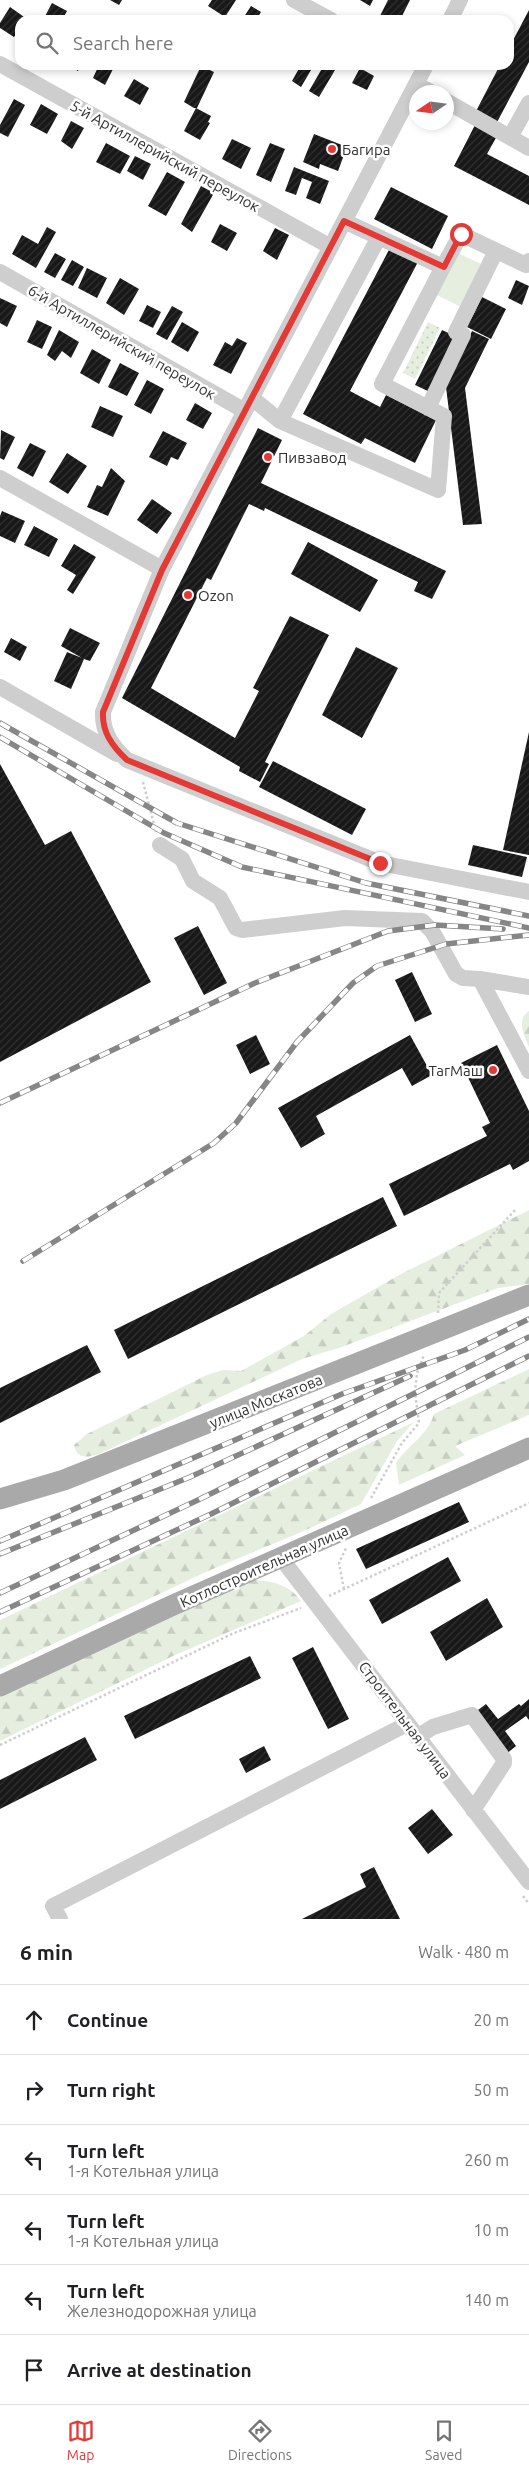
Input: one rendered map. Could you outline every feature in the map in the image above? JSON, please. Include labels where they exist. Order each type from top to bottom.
[{"type":"main road","name":"улица Москатова","points":[[0,1499],[64,1480],[529,1295]]},
{"type":"main road","name":"Котлостроительная улица","points":[[0,1686],[171,1606],[529,1448]]},
{"type":"street","points":[[294,0],[322,15]]},
{"type":"street","points":[[452,15],[460,0]]},
{"type":"street","name":"5-й Артиллерийский переулок","points":[[0,64],[330,247]]},
{"type":"street","points":[[420,71],[427,85]]},
{"type":"street","points":[[127,760],[115,748],[107,736],[102,724],[103,712],[162,570],[420,71]]},
{"type":"street","points":[[510,137],[529,102]]},
{"type":"street","points":[[454,106],[529,148]]},
{"type":"street","points":[[344,221],[444,267]]},
{"type":"street","points":[[496,251],[456,332],[463,335],[428,408],[382,384],[461,234],[526,265],[529,261]]},
{"type":"street","points":[[280,421],[379,237]]},
{"type":"street","name":"6-й Артиллерийский переулок","points":[[0,272],[280,421],[438,490],[444,416],[428,408]]},
{"type":"street","points":[[0,478],[162,570]]},
{"type":"street","points":[[0,687],[127,760],[380,863],[529,892]]},
{"type":"street","points":[[160,845],[182,859],[193,881],[220,898],[236,928],[242,930],[345,918],[422,922],[432,931],[456,974],[462,978],[529,987]]},
{"type":"street","points":[[480,979],[529,1071]]},
{"type":"street","name":"Строительная улица","points":[[281,1558],[529,1882]]},
{"type":"street","points":[[60,1919],[53,1906],[412,1730],[433,1727],[472,1715],[504,1759],[504,1763],[474,1810]]},
{"type":"path","points":[[141,776],[160,845]]},
{"type":"path","points":[[419,1423],[415,1392],[417,1373],[424,1355],[437,1332],[439,1293],[516,1209]]},
{"type":"path","points":[[0,1744],[234,1634],[315,1602],[529,1503]]},
{"type":"green space","points":[[458,253],[481,264],[461,307],[437,295]]},
{"type":"green space","points":[[428,322],[440,328],[415,379],[403,373]]},
{"type":"green space","points":[[529,1011],[529,1047],[523,1033],[522,1023]]},
{"type":"green space","points":[[529,1210],[529,1284],[498,1288],[339,1348],[302,1359],[99,1454],[83,1456],[75,1450],[74,1445],[87,1434],[207,1375],[223,1370],[241,1371],[304,1336],[331,1314],[401,1274]]},
{"type":"green space","points":[[529,1369],[529,1415],[455,1446],[465,1455],[399,1485],[396,1463],[423,1434],[434,1414]]},
{"type":"green space","points":[[414,1422],[397,1441],[361,1504],[304,1531],[208,1571],[0,1669],[0,1620]]},
{"type":"green space","points":[[254,1580],[268,1581],[280,1585],[292,1591],[301,1601],[173,1656],[0,1741],[0,1696],[147,1625]]},
{"type":"building","points":[[110,0],[122,0],[119,5]]},
{"type":"building","points":[[212,0],[236,0],[226,15],[222,15],[208,6]]},
{"type":"building","points":[[360,0],[373,0],[370,6]]},
{"type":"building","points":[[388,0],[410,0],[402,15],[380,15]]},
{"type":"building","points":[[52,3],[67,11],[65,15],[46,15]]},
{"type":"building","points":[[251,6],[261,12],[259,15],[245,15]]},
{"type":"building","points":[[10,7],[21,15],[15,15],[14,37],[0,28],[0,23]]},
{"type":"building","points":[[529,10],[529,62],[495,126],[474,115],[497,70],[514,70],[514,38]]},
{"type":"building","points":[[97,70],[112,70],[105,85],[93,78]]},
{"type":"building","points":[[199,70],[214,72],[197,108],[184,102]]},
{"type":"building","points":[[298,70],[311,70],[301,87],[292,81]]},
{"type":"building","points":[[321,70],[335,70],[319,97],[309,91]]},
{"type":"building","points":[[359,70],[364,70],[374,76],[367,90],[352,83]]},
{"type":"building","points":[[134,79],[149,88],[140,105],[124,96]]},
{"type":"building","points":[[14,99],[25,105],[8,137],[0,133],[0,125]]},
{"type":"building","points":[[41,104],[58,114],[47,134],[30,125]]},
{"type":"building","points":[[196,108],[211,116],[208,122],[210,123],[200,140],[184,131]]},
{"type":"building","points":[[71,121],[84,128],[72,149],[61,141]]},
{"type":"building","points":[[475,125],[497,136],[487,154],[529,176],[529,205],[454,166]]},
{"type":"building","points":[[314,134],[347,147],[338,171],[320,164],[319,169],[303,162]]},
{"type":"building","points":[[232,139],[251,148],[241,169],[222,159]]},
{"type":"building","points":[[106,143],[130,156],[120,174],[96,162]]},
{"type":"building","points":[[270,143],[285,149],[271,182],[256,175]]},
{"type":"building","points":[[135,156],[151,164],[143,180],[127,171]]},
{"type":"building","points":[[294,167],[329,181],[320,204],[306,198],[312,182],[302,178],[296,195],[285,191]]},
{"type":"building","points":[[167,172],[185,182],[166,216],[148,206]]},
{"type":"building","points":[[201,186],[214,193],[192,232],[181,224]]},
{"type":"building","points":[[391,187],[448,216],[432,249],[374,219]]},
{"type":"building","points":[[220,224],[237,233],[227,251],[211,242]]},
{"type":"building","points":[[47,227],[56,232],[36,268],[12,254],[22,235],[38,244]]},
{"type":"building","points":[[275,228],[289,235],[277,260],[263,251]]},
{"type":"building","points":[[391,246],[419,260],[350,391],[380,407],[386,395],[436,420],[415,463],[365,438],[361,444],[303,414]]},
{"type":"building","points":[[55,253],[66,259],[55,278],[44,272]]},
{"type":"building","points":[[72,260],[84,267],[73,286],[61,280]]},
{"type":"building","points":[[87,268],[107,278],[97,298],[78,288]]},
{"type":"building","points":[[120,278],[139,289],[124,315],[106,303]]},
{"type":"building","points":[[516,280],[529,286],[522,305],[508,298]]},
{"type":"building","points":[[482,297],[506,309],[491,339],[467,327]]},
{"type":"building","points":[[0,298],[17,306],[7,327],[0,323]]},
{"type":"building","points":[[147,305],[161,312],[153,328],[139,321]]},
{"type":"building","points":[[172,306],[183,312],[167,340],[156,334]]},
{"type":"building","points":[[37,320],[52,327],[42,349],[27,342]]},
{"type":"building","points":[[182,322],[199,332],[188,352],[171,342]]},
{"type":"building","points":[[59,330],[79,342],[71,358],[62,351],[55,361],[47,355]]},
{"type":"building","points":[[442,330],[457,337],[430,392],[415,385]]},
{"type":"building","points":[[472,331],[489,339],[465,388],[482,524],[463,525],[446,387]]},
{"type":"building","points":[[237,338],[247,343],[231,374],[213,365],[225,342],[232,346]]},
{"type":"building","points":[[92,349],[111,360],[99,384],[80,373]]},
{"type":"building","points":[[120,363],[139,373],[127,396],[108,387]]},
{"type":"building","points":[[147,380],[164,389],[151,414],[134,405]]},
{"type":"building","points":[[195,403],[212,413],[203,429],[186,420]]},
{"type":"building","points":[[100,406],[123,416],[113,437],[91,427]]},
{"type":"building","points":[[258,428],[282,440],[261,483],[446,571],[432,599],[414,591],[418,582],[265,508],[264,511],[249,504],[211,580],[207,578],[151,688],[235,738],[259,691],[253,688],[290,616],[329,635],[265,762],[269,764],[260,782],[239,771],[240,767],[122,698]]},
{"type":"building","points":[[1,430],[15,437],[4,460],[0,458]]},
{"type":"building","points":[[163,431],[187,443],[178,460],[171,457],[167,466],[149,457]]},
{"type":"building","points":[[30,443],[46,451],[33,477],[17,468]]},
{"type":"building","points":[[67,453],[87,466],[68,494],[49,482]]},
{"type":"building","points":[[111,468],[125,481],[108,516],[87,507],[97,485],[102,487]]},
{"type":"building","points":[[152,499],[172,513],[157,534],[137,520]]},
{"type":"building","points":[[2,511],[25,521],[15,543],[0,536],[0,516]]},
{"type":"building","points":[[34,526],[58,539],[49,557],[24,545]]},
{"type":"building","points":[[308,542],[378,580],[360,612],[291,574]]},
{"type":"building","points":[[74,544],[96,557],[73,594],[67,590],[76,575],[61,566]]},
{"type":"building","points":[[70,628],[100,643],[90,661],[84,659],[71,689],[54,681],[67,652],[82,658],[61,646]]},
{"type":"building","points":[[11,638],[27,647],[20,661],[4,652]]},
{"type":"building","points":[[356,647],[398,668],[362,738],[322,715]]},
{"type":"building","points":[[529,732],[529,855],[503,850]]},
{"type":"building","points":[[273,761],[366,809],[352,835],[259,787]]},
{"type":"building","points":[[0,764],[45,845],[71,831],[151,982],[0,1062]]},
{"type":"building","points":[[473,845],[527,857],[522,877],[468,865]]},
{"type":"building","points":[[198,926],[227,983],[204,995],[174,938]]},
{"type":"building","points":[[412,972],[432,1014],[415,1022],[395,980]]},
{"type":"building","points":[[256,1035],[270,1064],[250,1074],[236,1045]]},
{"type":"building","points":[[410,1035],[432,1075],[412,1086],[402,1068],[316,1116],[325,1134],[301,1148],[278,1108]]},
{"type":"building","points":[[497,1045],[529,1111],[529,1161],[513,1170],[510,1164],[404,1216],[389,1184],[487,1136],[482,1127],[490,1123],[461,1063]]},
{"type":"building","points":[[383,1197],[397,1226],[128,1359],[114,1330]]},
{"type":"building","points":[[87,1345],[101,1372],[0,1423],[0,1388]]},
{"type":"building","points":[[459,1502],[469,1522],[366,1569],[356,1549]]},
{"type":"building","points":[[448,1557],[461,1581],[382,1624],[369,1600]]},
{"type":"building","points":[[487,1598],[503,1627],[446,1661],[430,1632]]},
{"type":"building","points":[[313,1647],[349,1719],[328,1729],[292,1658]]},
{"type":"building","points":[[250,1656],[261,1678],[135,1739],[124,1716]]},
{"type":"building","points":[[529,1699],[529,1720],[526,1716],[505,1731],[516,1746],[505,1755],[474,1713],[486,1704],[498,1719],[519,1704],[521,1706]]},
{"type":"building","points":[[85,1737],[97,1760],[0,1809],[0,1780]]},
{"type":"building","points":[[264,1746],[271,1760],[246,1773],[239,1759]]},
{"type":"building","points":[[432,1809],[453,1835],[428,1854],[408,1828]]},
{"type":"building","points":[[374,1867],[400,1919],[302,1919],[366,1887],[360,1874]]},
{"type":"railway","points":[[0,723],[177,823],[366,883],[529,916]]},
{"type":"railway","points":[[0,737],[164,833],[242,867],[529,928]]},
{"type":"railway","points":[[0,1103],[255,983],[388,931],[435,925],[503,929]]},
{"type":"railway","points":[[23,1261],[214,1143],[236,1123],[297,1042],[353,983],[377,966],[446,944],[529,935]]},
{"type":"railway","points":[[0,1541],[342,1394],[465,1350],[529,1319]]},
{"type":"railway","points":[[0,1593],[198,1500],[529,1337]]},
{"type":"railway","points":[[0,1612],[211,1514],[529,1356]]},
{"type":"railway","points":[[0,1554],[190,1477],[410,1376]]},
{"type":"place","name":"Багира","points":[[332,149]]},
{"type":"place","name":"Пивзавод","points":[[268,457]]},
{"type":"place","name":"Ozon","points":[[188,595]]},
{"type":"place","name":"ТагМаш","points":[[493,1070]]},
{"type":"route","points":[[380,863],[127,760],[115,748],[107,736],[102,724],[103,712],[162,570],[344,221],[444,267],[461,234]]}]
